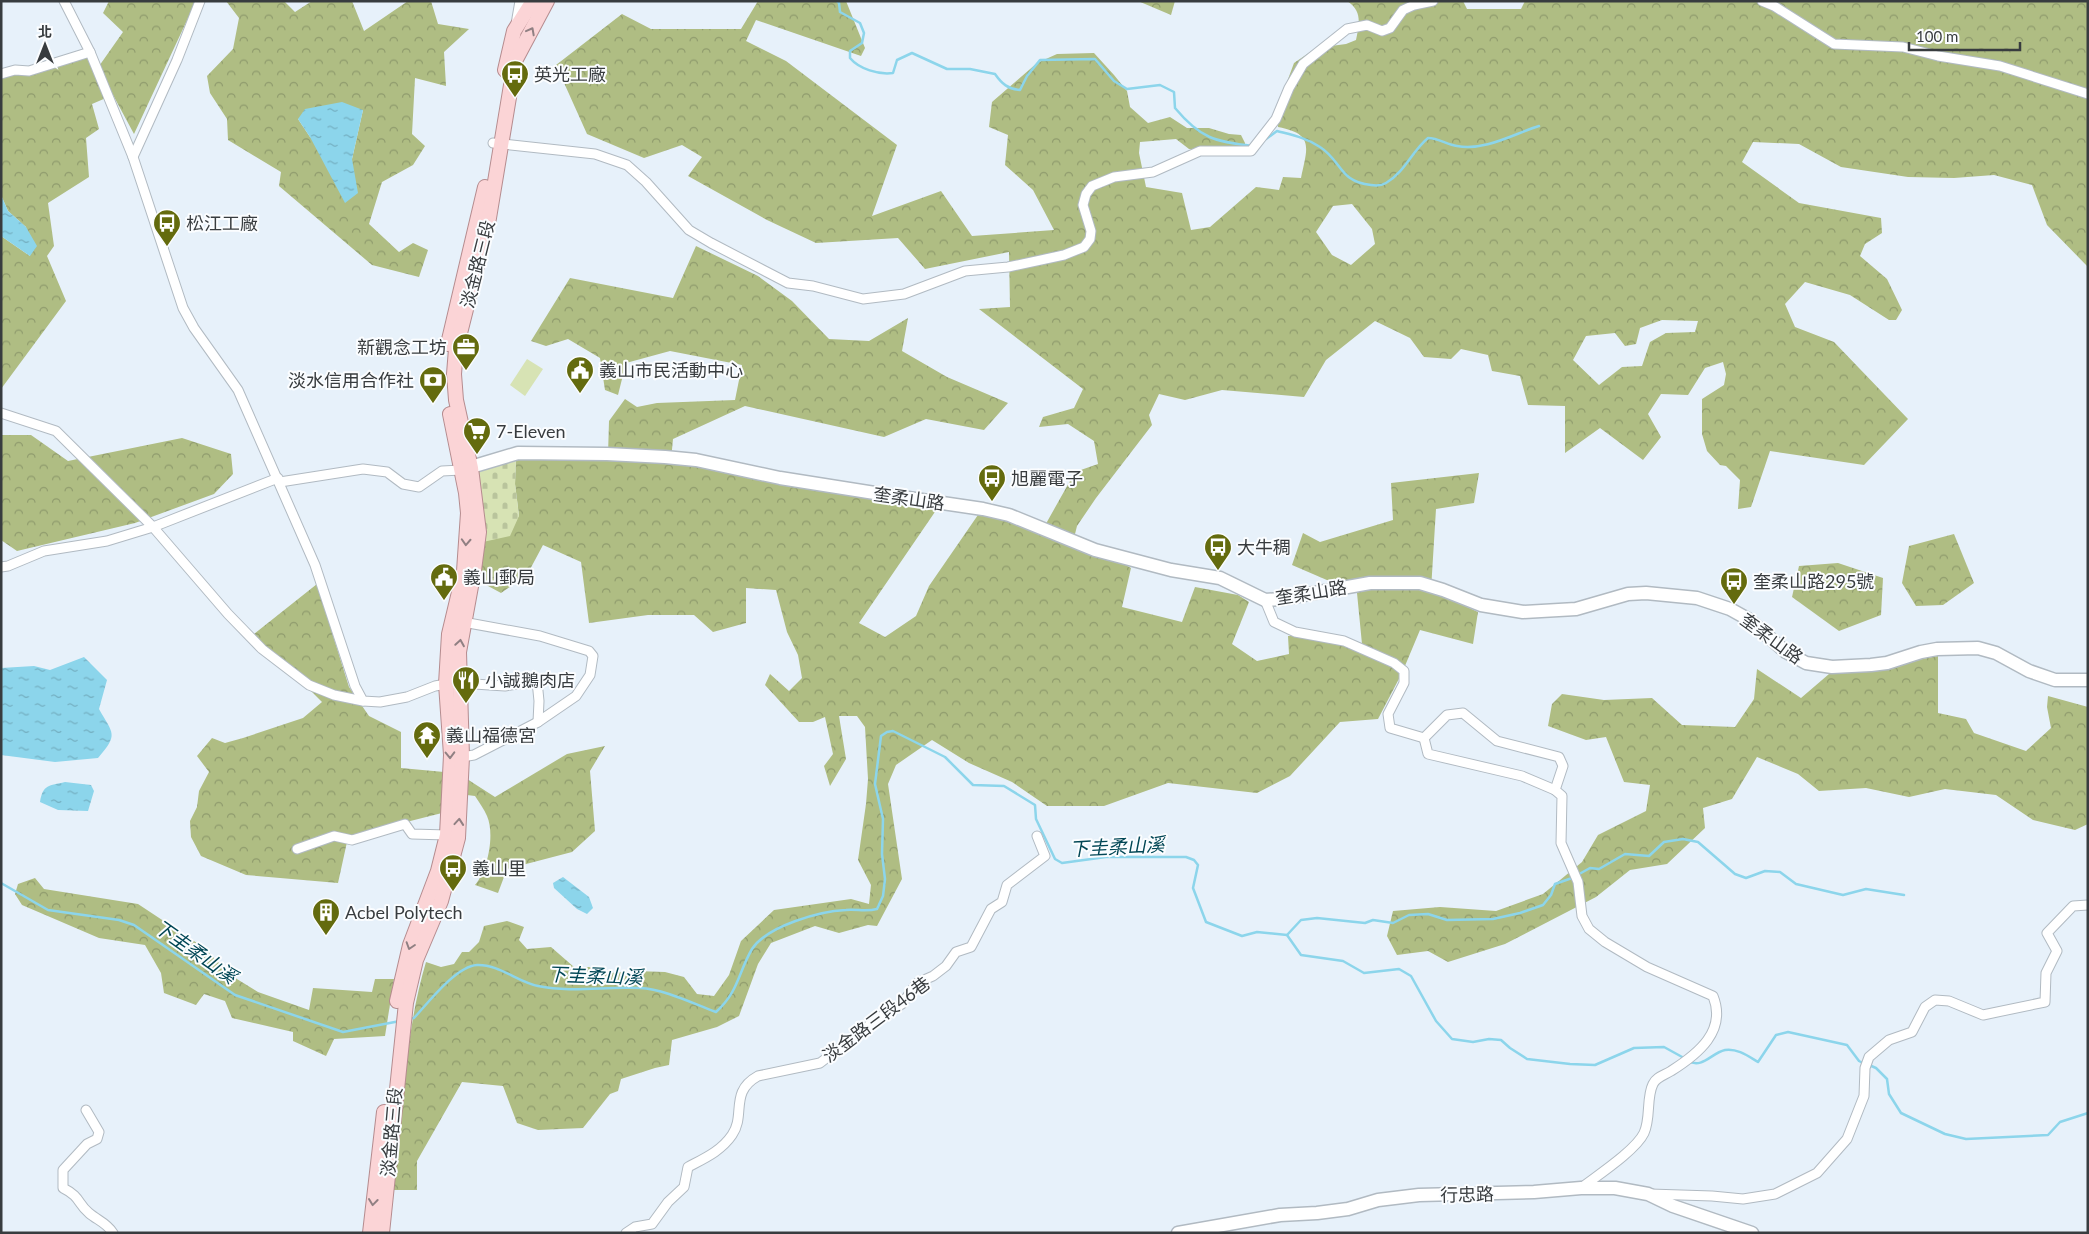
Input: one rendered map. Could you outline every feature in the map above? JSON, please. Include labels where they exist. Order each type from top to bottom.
[{"type":"main road","name":"淡金路三段","points":[[497,143],[505,71],[514,31],[533,1]]},
{"type":"main road","name":"淡金路三段","points":[[379,1232],[397,1032],[410,945],[438,870],[447,835],[452,684],[474,570],[479,532],[445,383],[446,348],[497,143],[515,61],[547,1]]},
{"type":"main road","name":"淡金路三段","points":[[401,1002],[416,960],[441,901],[456,846],[461,803],[462,756],[452,684],[449,634],[464,571],[468,513],[466,469]]},
{"type":"street","points":[[64,1],[90,52],[133,157],[183,308],[194,328],[238,390],[315,565],[354,686],[363,701]]},
{"type":"street","points":[[133,157],[177,60],[200,1]]},
{"type":"street","points":[[515,61],[514,31],[520,1]]},
{"type":"street","points":[[497,143],[595,154],[627,165],[689,230],[788,283],[813,286],[863,299],[904,294],[964,271],[1008,267],[1064,255],[1084,247],[1090,239],[1091,231],[1083,205],[1086,194],[1092,186],[1114,177],[1153,172],[1200,151],[1251,151],[1276,119],[1288,88],[1303,64],[1347,28],[1366,25],[1382,31],[1390,28],[1403,10],[1414,5],[1433,1]]},
{"type":"street","points":[[1762,1],[1774,6],[1834,44],[1903,47],[1938,56],[2000,66],[2088,94]]},
{"type":"street","points":[[1,74],[15,70],[29,71],[90,52]]},
{"type":"street","points":[[1,414],[56,431],[153,526],[228,614],[262,649],[309,685],[334,695],[363,701],[380,702],[407,697],[435,686],[452,684],[505,686],[537,682],[539,701],[538,722]]},
{"type":"street","name":"奎柔山路","points":[[466,469],[518,453],[607,454],[696,460],[780,478],[1000,513],[1095,550],[1171,570],[1220,578],[1264,600],[1281,599],[1370,583],[1420,583],[1481,605],[1523,612],[1576,609],[1628,594],[1646,593],[1697,598],[1730,609],[1748,619],[1786,652],[1806,664],[1832,667],[1871,665],[1887,663],[1937,649],[1978,648],[1996,653],[2029,671],[2055,680],[2088,680]]},
{"type":"street","points":[[1,566],[8,566],[44,551],[108,541],[279,480],[363,469],[388,472],[403,484],[419,487],[442,471],[466,469]]},
{"type":"street","points":[[1264,600],[1274,622],[1295,632],[1344,642],[1394,662],[1404,671],[1404,683],[1388,714],[1390,728],[1424,738]]},
{"type":"street","points":[[462,756],[474,755],[538,722],[576,696],[590,675],[593,656],[589,651],[540,636],[463,622]]},
{"type":"street","points":[[1424,738],[1447,715],[1464,713],[1497,741],[1559,757],[1563,766],[1555,790]]},
{"type":"street","points":[[1424,738],[1428,754],[1522,776],[1555,790],[1562,796],[1561,843],[1578,882],[1582,916],[1590,929],[1605,942],[1647,967],[1713,996],[1718,1008],[1716,1022],[1702,1049],[1653,1084],[1644,1132],[1634,1147],[1581,1188]]},
{"type":"street","points":[[297,849],[334,836],[352,840],[405,824],[412,834],[447,835]]},
{"type":"street","name":"淡金路三段46巷","points":[[626,1233],[635,1227],[652,1224],[668,1202],[684,1187],[688,1167],[718,1152],[734,1133],[743,1088],[750,1080],[758,1076],[820,1063],[880,1017],[902,1004],[917,983],[933,976],[946,966],[956,952],[971,947],[991,909],[1002,902],[1007,885],[1045,856],[1037,836]]},
{"type":"street","points":[[1648,1194],[1743,1199],[1775,1194],[1817,1173],[1846,1139],[1864,1096],[1865,1068],[1869,1057],[1888,1040],[1912,1032],[1925,1007],[1935,1000],[1949,1001],[1983,1015],[2046,1002],[2046,973],[2057,951],[2048,933],[2073,906],[2088,905]]},
{"type":"street","points":[[86,1110],[99,1132],[97,1139],[87,1144],[63,1170],[63,1188],[74,1194],[88,1212],[109,1226],[113,1233]]},
{"type":"street","name":"行忠路","points":[[1178,1233],[1280,1215],[1348,1209],[1378,1200],[1419,1195],[1534,1192],[1581,1188],[1615,1188],[1648,1194],[1681,1210],[1752,1233]]},
{"type":"green space","points":[[109,1],[196,1],[134,134],[113,95],[92,104],[99,129],[86,138],[89,177],[48,203],[54,246],[47,256],[66,301],[1,389],[1,236],[30,256],[26,227],[8,211],[1,195],[1,74],[87,55],[97,69],[123,32],[103,13]]},
{"type":"green space","points":[[226,1],[284,1],[295,12],[312,1],[352,1],[364,31],[408,1],[431,1],[438,24],[469,29],[444,52],[446,86],[415,78],[412,134],[425,146],[413,165],[382,182],[369,224],[399,252],[413,243],[428,250],[419,277],[372,265],[279,186],[281,172],[228,140],[227,119],[210,93],[207,76],[233,49],[239,18]],"holes":[[[363,110],[352,159],[310,137],[298,119]]]},
{"type":"green space","points":[[758,1],[846,1],[865,48],[861,56],[756,20],[746,41],[786,61],[897,145],[872,216],[941,191],[972,236],[1054,230],[1033,190],[1005,165],[1008,135],[989,127],[992,102],[1037,63],[1057,54],[1094,53],[1127,91],[1130,107],[1148,123],[1170,117],[1187,128],[1209,128],[1229,134],[1241,135],[1245,143],[1245,150],[1189,149],[1176,139],[1140,142],[1139,153],[1146,187],[1182,193],[1191,230],[1210,227],[1256,187],[1279,190],[1283,177],[1301,178],[1306,144],[1298,134],[1278,127],[1277,109],[1294,63],[1316,48],[1346,44],[1356,40],[1359,24],[1358,14],[1356,9],[1347,1],[1463,1],[1467,9],[1521,9],[1525,1],[2088,1],[2088,267],[2047,225],[2032,185],[1994,175],[1954,178],[1908,177],[1841,167],[1799,144],[1753,142],[1742,162],[1799,203],[1881,218],[1882,233],[1865,244],[1860,256],[1887,279],[1902,310],[1896,320],[1889,320],[1850,295],[1805,282],[1785,304],[1795,327],[1834,342],[1908,419],[1864,465],[1770,451],[1751,507],[1738,509],[1740,480],[1726,466],[1720,465],[1707,451],[1702,434],[1702,399],[1724,385],[1726,374],[1723,362],[1705,368],[1688,395],[1661,394],[1648,414],[1661,437],[1643,460],[1600,428],[1565,453],[1565,406],[1528,405],[1520,376],[1492,371],[1488,355],[1461,349],[1451,359],[1424,357],[1410,338],[1375,321],[1326,360],[1304,397],[1222,390],[1185,400],[1159,394],[1149,415],[1152,425],[1077,526],[1073,542],[1115,559],[1131,568],[1122,607],[1182,622],[1195,587],[1238,595],[1249,602],[1232,644],[1257,661],[1289,654],[1288,636],[1307,636],[1362,644],[1357,593],[1292,565],[1303,533],[1320,542],[1393,520],[1391,483],[1479,473],[1474,503],[1436,509],[1431,590],[1478,612],[1473,644],[1420,630],[1402,673],[1378,719],[1340,722],[1290,776],[1257,793],[1168,783],[1104,806],[1047,806],[1012,782],[969,763],[932,740],[896,765],[888,784],[902,879],[877,926],[868,925],[839,933],[815,926],[771,943],[758,964],[739,1016],[717,1027],[672,1040],[669,1065],[621,1079],[618,1091],[610,1094],[583,1128],[538,1130],[517,1123],[503,1086],[462,1082],[417,1161],[417,1190],[393,1190],[413,1017],[426,962],[441,967],[454,964],[462,952],[469,952],[479,942],[484,926],[507,921],[524,927],[519,940],[527,949],[551,947],[574,967],[589,967],[610,973],[635,971],[665,972],[684,977],[697,994],[714,996],[729,975],[741,941],[774,910],[851,899],[869,904],[871,885],[858,860],[868,779],[865,727],[857,716],[839,716],[846,759],[830,786],[824,766],[833,754],[825,717],[813,722],[799,722],[765,685],[770,674],[789,691],[802,678],[798,655],[787,632],[776,590],[746,588],[746,623],[713,632],[694,615],[648,615],[589,623],[581,562],[543,545],[527,575],[501,593],[477,580],[483,542],[519,516],[515,484],[516,455],[608,455],[609,421],[625,399],[637,407],[657,403],[735,400],[742,365],[670,351],[626,363],[618,395],[605,390],[600,358],[568,339],[546,346],[531,341],[570,278],[673,298],[696,246],[758,276],[792,301],[829,339],[869,341],[908,318],[902,351],[947,377],[1008,403],[984,430],[926,419],[884,437],[745,406],[673,439],[671,460],[939,506],[859,623],[885,637],[916,616],[929,586],[980,512],[1043,529],[1075,472],[1098,464],[1094,441],[1068,424],[1039,427],[1043,417],[1074,408],[1083,389],[979,309],[1010,307],[1009,252],[925,269],[898,238],[816,243],[767,220],[688,176],[702,157],[682,145],[644,158],[587,134],[556,65],[622,14],[651,29],[741,29]],"holes":[[[1352,204],[1372,229],[1375,244],[1351,265],[1332,255],[1316,232],[1333,206]],[[1662,320],[1698,321],[1695,332],[1666,333],[1650,342],[1642,366],[1622,367],[1599,385],[1573,360],[1586,336],[1615,333],[1625,346],[1636,344],[1640,328]]]},
{"type":"green space","points":[[1138,1],[1175,1],[1171,15]]},
{"type":"green space","points":[[527,359],[543,369],[525,396],[510,385]]},
{"type":"green space","points":[[1,435],[31,435],[68,461],[182,438],[231,454],[233,474],[214,494],[135,523],[17,551],[1,540]]},
{"type":"green space","points":[[516,455],[515,484],[519,516],[510,536],[483,542],[477,471]]},
{"type":"green space","points":[[1954,534],[1974,583],[1943,605],[1916,606],[1902,583],[1909,546]]},
{"type":"green space","points":[[1838,563],[1883,578],[1881,615],[1839,631],[1792,597],[1799,566]]},
{"type":"green space","points":[[317,584],[349,687],[369,716],[401,732],[401,768],[444,772],[442,813],[355,835],[347,842],[338,883],[246,875],[201,856],[191,837],[190,821],[197,807],[199,791],[209,772],[197,756],[212,738],[225,743],[243,738],[303,718],[322,702],[254,634]]},
{"type":"green space","points":[[1938,656],[1938,713],[1966,719],[1974,733],[2026,751],[2051,728],[2047,707],[2048,696],[2088,707],[2088,824],[2075,830],[2033,820],[1996,795],[1945,789],[1909,797],[1866,788],[1819,791],[1798,774],[1757,757],[1732,799],[1703,808],[1705,828],[1667,864],[1630,870],[1596,897],[1505,944],[1448,962],[1428,951],[1397,955],[1387,936],[1393,911],[1440,907],[1496,911],[1543,894],[1582,862],[1598,835],[1646,811],[1650,785],[1624,782],[1606,737],[1586,740],[1548,726],[1552,704],[1562,694],[1604,700],[1652,698],[1682,725],[1735,727],[1754,699],[1757,669],[1801,698],[1836,668],[1873,668]]},
{"type":"green space","points":[[605,746],[590,771],[595,831],[572,852],[507,869],[498,893],[475,885],[487,861],[490,832],[487,816],[475,796],[467,795],[467,779],[495,797],[567,754]]},
{"type":"green space","points":[[35,878],[44,889],[138,904],[203,947],[232,976],[258,992],[309,1010],[313,988],[372,992],[375,979],[394,979],[385,1036],[334,1039],[326,1056],[293,1041],[293,1032],[232,1018],[225,1001],[204,994],[196,1005],[164,993],[161,973],[145,945],[99,938],[22,905],[15,894],[18,884]]},
{"type":"water","points":[[342,102],[363,110],[352,159],[358,193],[345,203],[310,137],[298,119],[305,109]]},
{"type":"water","points":[[1,195],[8,211],[26,227],[37,246],[30,256],[1,236]]},
{"type":"water","points":[[84,657],[107,680],[99,709],[112,734],[105,750],[98,758],[55,762],[1,755],[1,668],[34,666],[50,670]]},
{"type":"water","points":[[65,782],[91,785],[94,791],[88,811],[58,810],[40,802],[45,789],[51,785]]},
{"type":"water","points":[[563,877],[589,897],[593,908],[587,914],[577,909],[554,888],[553,883]]},
{"type":"waterway","points":[[837,1],[840,12],[860,23],[864,33],[862,43],[850,51],[850,58],[870,70],[893,73],[897,60],[912,53],[947,69],[970,69],[995,74],[1006,85],[1020,90],[1027,76],[1040,60],[1095,59],[1114,81],[1127,89],[1160,85],[1174,92],[1175,108],[1192,126],[1209,137],[1228,143],[1253,146]]},
{"type":"waterway","points":[[1266,139],[1277,131],[1305,139],[1333,158],[1353,180],[1377,186],[1393,178],[1428,138],[1457,146],[1478,146],[1499,141],[1539,126]]},
{"type":"waterway","name":"下圭柔山溪","points":[[408,1019],[414,1018],[451,979],[469,967],[477,965],[493,967],[530,984],[551,988],[649,989],[669,994],[716,1012],[734,989],[752,949],[769,933],[795,921],[822,913],[877,909],[883,896],[885,879],[882,854],[883,819],[875,784],[881,736],[893,731],[945,757],[973,785],[1004,786],[1035,805],[1036,819],[1055,859],[1062,863],[1106,857],[1186,857],[1194,860],[1198,865],[1193,888],[1206,922],[1242,936],[1257,932],[1287,935],[1301,955],[1343,961],[1364,973],[1399,969],[1411,976],[1436,1021],[1452,1039],[1473,1042],[1489,1039],[1501,1040],[1527,1059],[1570,1064],[1595,1065],[1634,1048],[1664,1047],[1684,1058]]},
{"type":"waterway","points":[[1287,935],[1301,920],[1317,918],[1365,923],[1373,920],[1393,923],[1409,915],[1428,914],[1447,920],[1493,919],[1520,913],[1543,905],[1551,895],[1555,884],[1572,878],[1590,868],[1599,869],[1625,854],[1649,856],[1664,842],[1683,839],[1698,842],[1735,874],[1746,878],[1765,871],[1780,872],[1796,884],[1843,895],[1866,889],[1904,895]]},
{"type":"waterway","name":"下圭柔山溪","points":[[1,883],[48,910],[119,920],[134,925],[235,995],[343,1032],[400,1021]]},
{"type":"waterway","name":"下圭柔山溪","points":[[1688,1061],[1693,1063],[1703,1062],[1725,1050],[1734,1050],[1758,1062],[1776,1035],[1788,1032],[1847,1045],[1859,1061],[1863,1063]]},
{"type":"waterway","name":"下圭柔山溪","points":[[1869,1065],[1876,1068],[1887,1079],[1889,1094],[1901,1113],[1945,1134],[1966,1139],[2048,1135],[2060,1122],[2088,1113]]},
{"type":"place","name":"英光工廠","points":[[515,98]]},
{"type":"place","name":"松江工廠","points":[[167,247]]},
{"type":"place","name":"新觀念工坊","points":[[466,371]]},
{"type":"place","name":"義山市民活動中心","points":[[580,394]]},
{"type":"place","name":"淡水信用合作社","points":[[433,404]]},
{"type":"place","name":"7-Eleven","points":[[477,455]]},
{"type":"place","name":"旭麗電子","points":[[992,502]]},
{"type":"place","name":"大牛稠","points":[[1218,571]]},
{"type":"place","name":"義山郵局","points":[[444,601]]},
{"type":"place","name":"奎柔山路295號","points":[[1734,605]]},
{"type":"place","name":"小誠鵝肉店","points":[[466,704]]},
{"type":"place","name":"義山福德宮","points":[[427,759]]},
{"type":"place","name":"義山里","points":[[453,892]]},
{"type":"place","name":"Acbel Polytech","points":[[326,936]]}]
